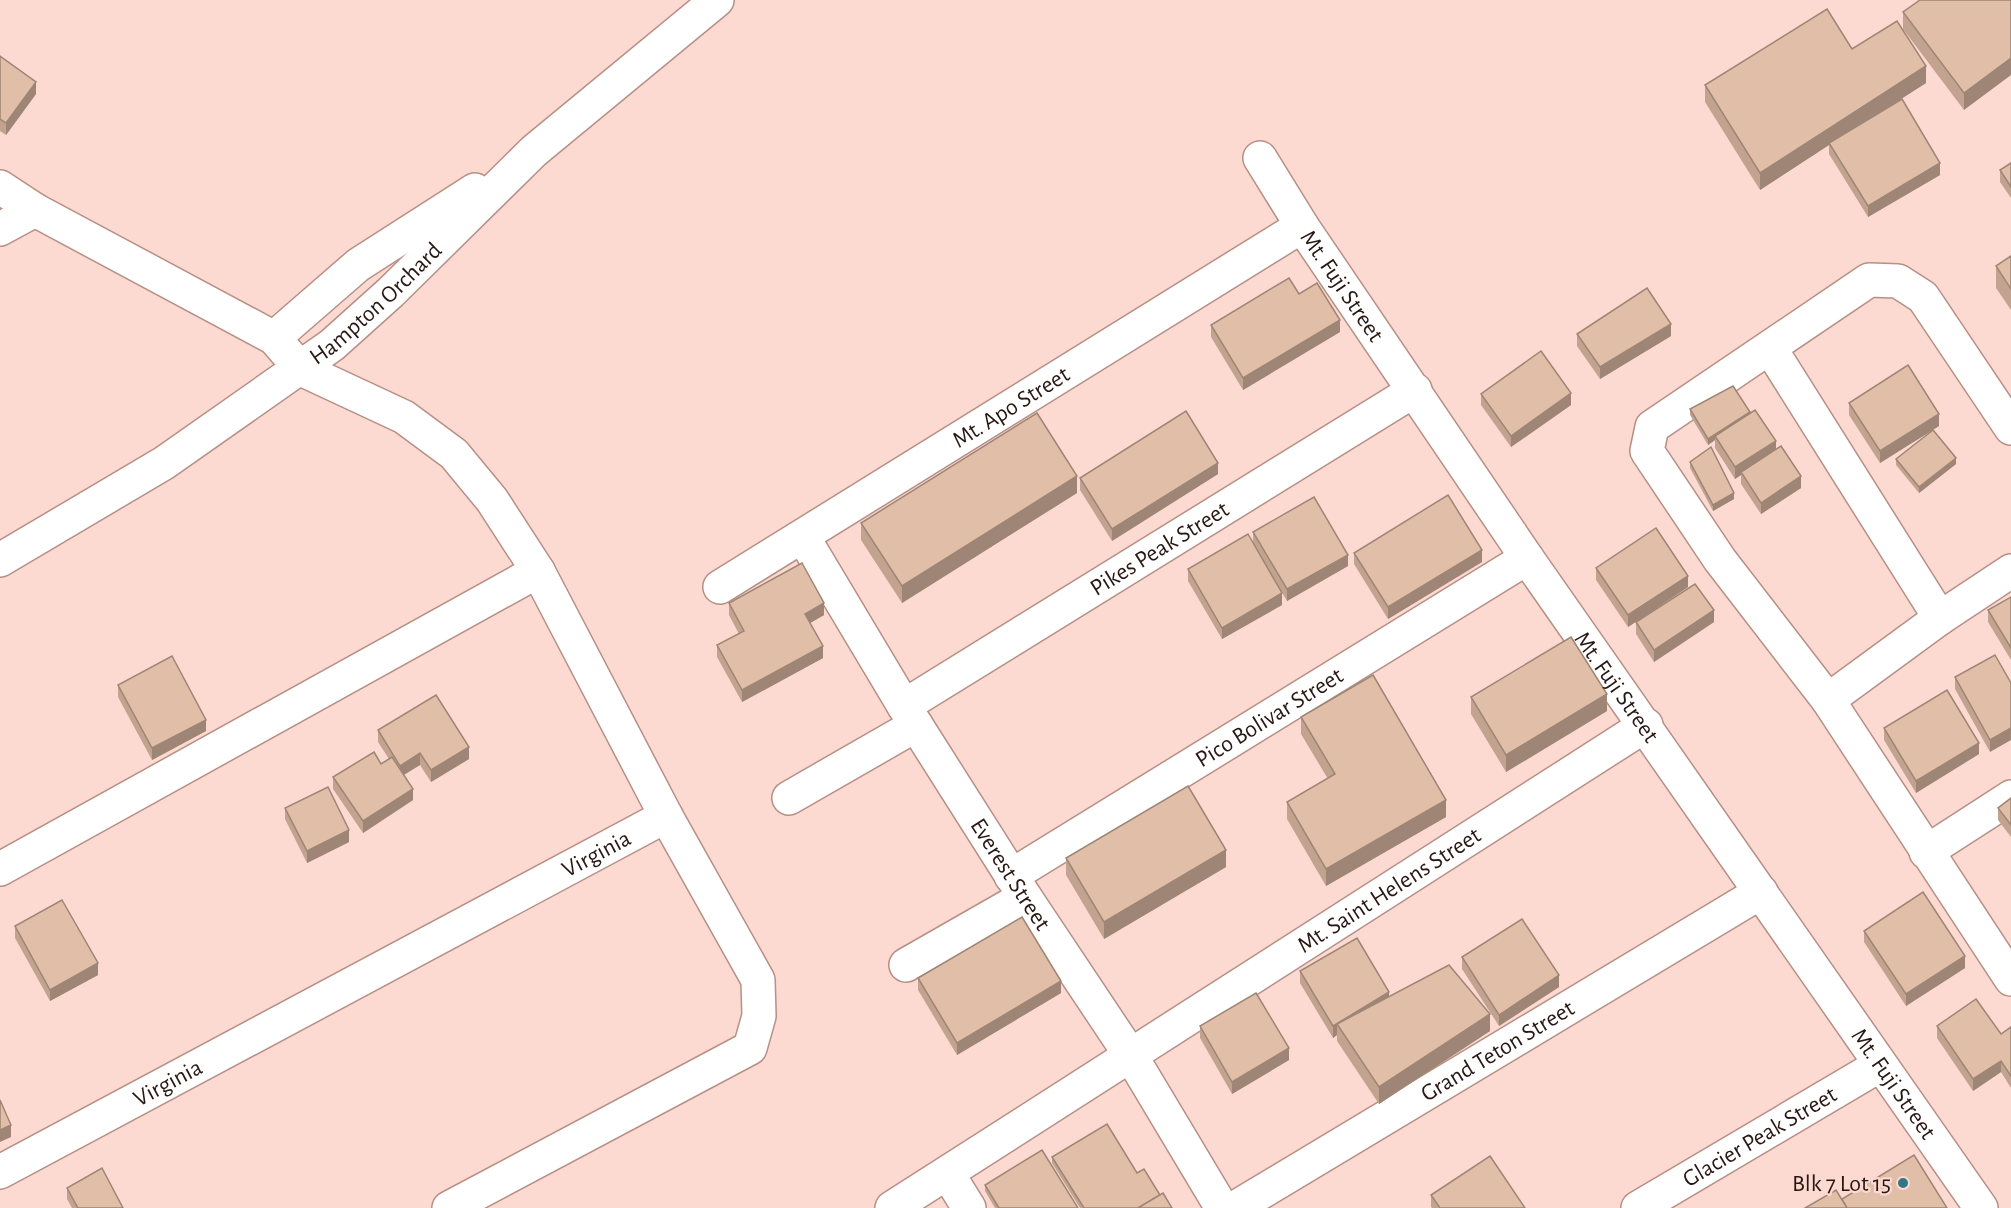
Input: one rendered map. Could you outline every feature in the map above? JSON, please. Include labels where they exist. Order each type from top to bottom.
[{"type":"street","name":"Hampton Orchard","points":[[0,560],[164,463],[301,369],[391,292],[534,151],[717,0]]},
{"type":"street","points":[[274,338],[358,265],[534,151]]},
{"type":"street","name":"Mt. Fuji Street","points":[[1260,158],[1302,226],[1527,558],[1646,725],[1981,1208]]},
{"type":"street","points":[[0,187],[35,210],[274,338],[301,369],[404,417],[454,454],[492,500],[538,571],[666,816],[758,980],[759,1016],[750,1048],[449,1208]]},
{"type":"street","points":[[0,230],[35,210]]},
{"type":"street","name":"Mt. Apo Street","points":[[720,587],[1302,226]]},
{"type":"street","points":[[2011,428],[1923,297],[1898,281],[1869,280],[1652,427],[1647,451],[1720,560],[1828,700],[2011,979]]},
{"type":"street","points":[[1770,348],[1941,618]]},
{"type":"street","name":"Pikes Peak Street","points":[[789,798],[910,716],[1415,390]]},
{"type":"street","name":"Everest Street","points":[[803,537],[910,716],[1018,886],[1131,1056],[1222,1208]]},
{"type":"street","name":"Pico Bolivar Street","points":[[906,965],[1018,886],[1527,558]]},
{"type":"street","points":[[0,868],[538,571]]},
{"type":"street","points":[[1828,700],[1941,618],[2011,571]]},
{"type":"street","name":"Mt. Saint Helens Street","points":[[892,1208],[1646,725]]},
{"type":"street","points":[[1926,852],[2011,797]]},
{"type":"street","name":"Virginia","points":[[0,1172],[666,816]]},
{"type":"street","name":"Grand Teton Street","points":[[1235,1208],[1761,892]]},
{"type":"street","name":"Glacier Peak Street","points":[[1638,1208],[1880,1065]]},
{"type":"street","points":[[948,1174],[969,1208]]},
{"type":"building","points":[[1920,0],[2011,0],[2011,58],[1964,93],[1903,12]]},
{"type":"building","points":[[1827,9],[1852,49],[1897,21],[1926,66],[1760,173],[1705,85]]},
{"type":"building","points":[[0,56],[36,82],[6,123],[0,119]]},
{"type":"building","points":[[1902,99],[1940,163],[1868,206],[1829,143]]},
{"type":"building","points":[[2011,163],[2011,187],[2000,170]]},
{"type":"building","points":[[2011,256],[2011,289],[1996,266]]},
{"type":"building","points":[[1289,278],[1299,294],[1317,283],[1340,320],[1243,378],[1211,325]]},
{"type":"building","points":[[1647,288],[1671,324],[1600,367],[1577,334]]},
{"type":"building","points":[[1541,351],[1571,393],[1511,436],[1481,394]]},
{"type":"building","points":[[1908,365],[1939,414],[1880,451],[1849,403]]},
{"type":"building","points":[[1733,386],[1750,412],[1708,439],[1690,409]]},
{"type":"building","points":[[1755,410],[1776,441],[1735,467],[1715,436]]},
{"type":"building","points":[[1186,411],[1218,463],[1112,529],[1080,478]]},
{"type":"building","points":[[1037,413],[1077,476],[902,586],[861,523]]},
{"type":"building","points":[[1933,430],[1956,458],[1919,487],[1896,459]]},
{"type":"building","points":[[1781,446],[1801,476],[1761,503],[1741,472]]},
{"type":"building","points":[[1711,447],[1734,493],[1713,505],[1690,462]]},
{"type":"building","points":[[1448,495],[1482,550],[1388,607],[1354,553]]},
{"type":"building","points":[[1314,497],[1348,555],[1287,589],[1253,532]]},
{"type":"building","points":[[1656,528],[1688,576],[1628,615],[1596,568]]},
{"type":"building","points":[[1248,534],[1282,593],[1222,628],[1188,569]]},
{"type":"building","points":[[802,563],[824,603],[805,614],[823,646],[742,690],[717,645],[744,631],[729,603]]},
{"type":"building","points":[[1695,584],[1714,610],[1654,650],[1636,622]]},
{"type":"building","points":[[2011,597],[2011,648],[1988,610]]},
{"type":"building","points":[[1571,637],[1607,694],[1506,755],[1471,697]]},
{"type":"building","points":[[1995,655],[2011,683],[2011,728],[1990,740],[1955,677]]},
{"type":"building","points":[[172,656],[206,720],[152,748],[118,685]]},
{"type":"building","points":[[1373,675],[1446,800],[1326,869],[1287,802],[1335,774],[1301,717]]},
{"type":"building","points":[[1947,690],[1979,743],[1916,781],[1884,728]]},
{"type":"building","points":[[436,695],[469,747],[431,770],[420,753],[400,766],[378,730]]},
{"type":"building","points":[[374,752],[381,764],[392,757],[413,789],[363,821],[333,777]]},
{"type":"building","points":[[1188,786],[1226,850],[1104,922],[1066,858]]},
{"type":"building","points":[[328,787],[349,830],[307,851],[285,808]]},
{"type":"building","points":[[2011,798],[2011,825],[1998,808]]},
{"type":"building","points":[[1923,892],[1965,956],[1906,994],[1864,931]]},
{"type":"building","points":[[62,900],[98,963],[50,990],[15,926]]},
{"type":"building","points":[[1022,917],[1061,981],[957,1043],[918,978]]},
{"type":"building","points":[[1522,919],[1559,975],[1499,1015],[1462,957]]},
{"type":"building","points":[[1357,938],[1389,992],[1333,1026],[1300,971]]},
{"type":"building","points":[[1449,965],[1490,1014],[1379,1087],[1337,1024]]},
{"type":"building","points":[[1256,993],[1289,1048],[1232,1082],[1200,1026]]},
{"type":"building","points":[[1976,999],[2001,1034],[2011,1027],[2011,1076],[2001,1061],[1973,1079],[1937,1026]]},
{"type":"building","points":[[0,1100],[11,1125],[0,1130]]},
{"type":"building","points":[[1107,1124],[1137,1173],[1144,1169],[1160,1195],[1138,1208],[1084,1208],[1052,1157]]},
{"type":"building","points":[[1042,1150],[1078,1208],[999,1208],[985,1185]]},
{"type":"building","name":"Blk 7 Lot 15","points":[[1914,1155],[1947,1208],[1847,1208],[1842,1199]]},
{"type":"building","points":[[1490,1156],[1525,1208],[1440,1208],[1431,1195]]},
{"type":"building","points":[[102,1168],[123,1208],[78,1208],[67,1188]]},
{"type":"building","points":[[1836,1190],[1847,1208],[1805,1208]]},
{"type":"building","points":[[1163,1193],[1172,1208],[1138,1208]]},
{"type":"place","name":"Blk 7 Lot 15","points":[[1903,1183]]}]
